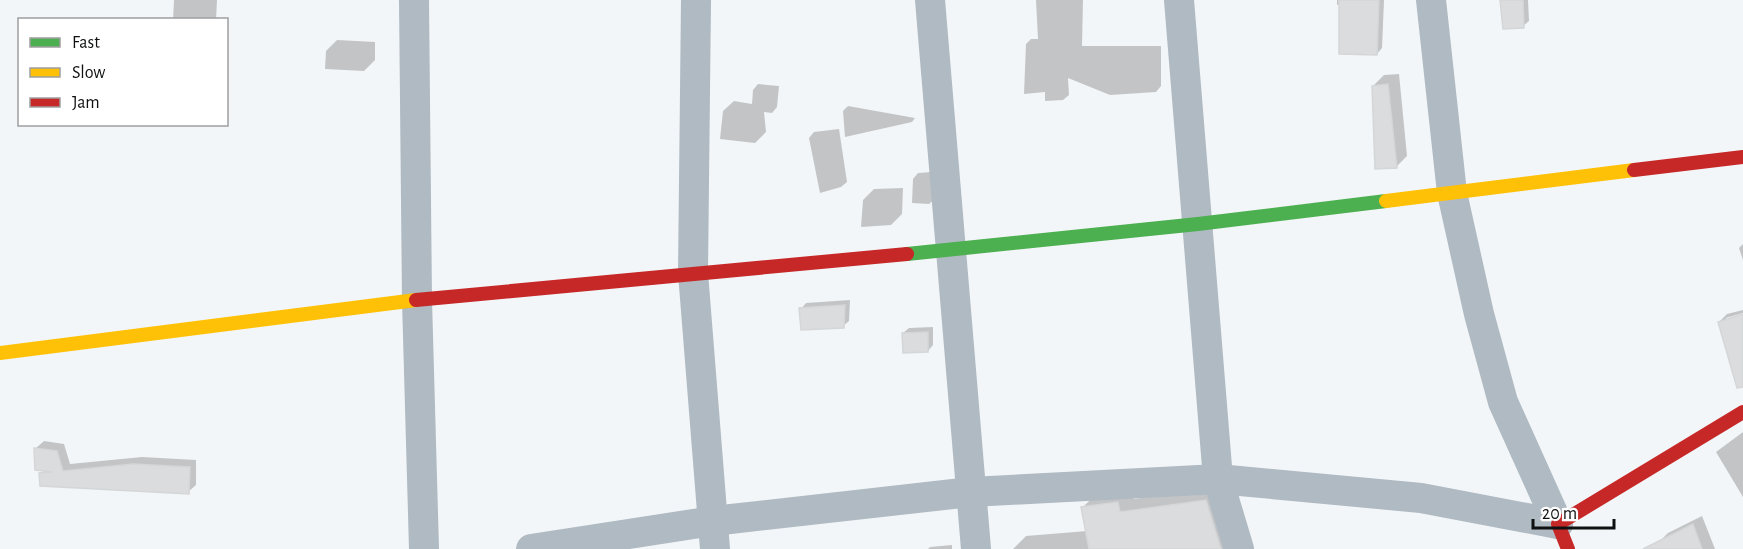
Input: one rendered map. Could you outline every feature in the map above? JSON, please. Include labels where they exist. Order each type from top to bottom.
[{"type":"street","points":[[414,0],[417,300],[424,549]]},
{"type":"street","points":[[696,0],[693,273],[714,535]]},
{"type":"street","points":[[930,0],[953,250],[976,549]]},
{"type":"street","points":[[1179,0],[1218,479],[1239,549]]},
{"type":"street","points":[[1431,0],[1452,193],[1479,314],[1503,402],[1563,536]]},
{"type":"street","points":[[0,353],[417,300],[953,250],[1198,224],[1743,157]]},
{"type":"street","points":[[531,549],[714,535],[971,492],[1218,479],[1421,498],[1563,536],[1743,412]]},
{"type":"building","points":[[1339,0],[1379,0],[1377,55],[1339,54]]},
{"type":"building","points":[[1500,0],[1523,0],[1524,28],[1503,29]]},
{"type":"building","points":[[1388,84],[1397,168],[1375,169],[1372,86]]},
{"type":"building","points":[[845,305],[844,328],[801,330],[799,308]]},
{"type":"building","points":[[1743,314],[1743,387],[1737,388],[1718,322]]},
{"type":"building","points":[[928,332],[928,352],[903,353],[902,333]]},
{"type":"building","points":[[34,448],[57,451],[63,471],[133,464],[190,467],[189,494],[40,486],[39,473],[53,472],[35,470]]},
{"type":"building","points":[[1206,500],[1221,549],[1089,549],[1081,507],[1118,502],[1120,512]]},
{"type":"building","points":[[1693,524],[1702,549],[1643,549]]},
{"type":"traffic: fast","points":[[907,254],[1198,224],[1386,201]]},
{"type":"traffic: slow","points":[[1386,201],[1634,170]]},
{"type":"traffic: slow","points":[[0,353],[416,300]]},
{"type":"traffic: jam","points":[[1634,170],[1743,157]]},
{"type":"traffic: jam","points":[[416,300],[907,254]]},
{"type":"traffic: jam","points":[[1568,549],[1558,524],[1743,412]]}]
